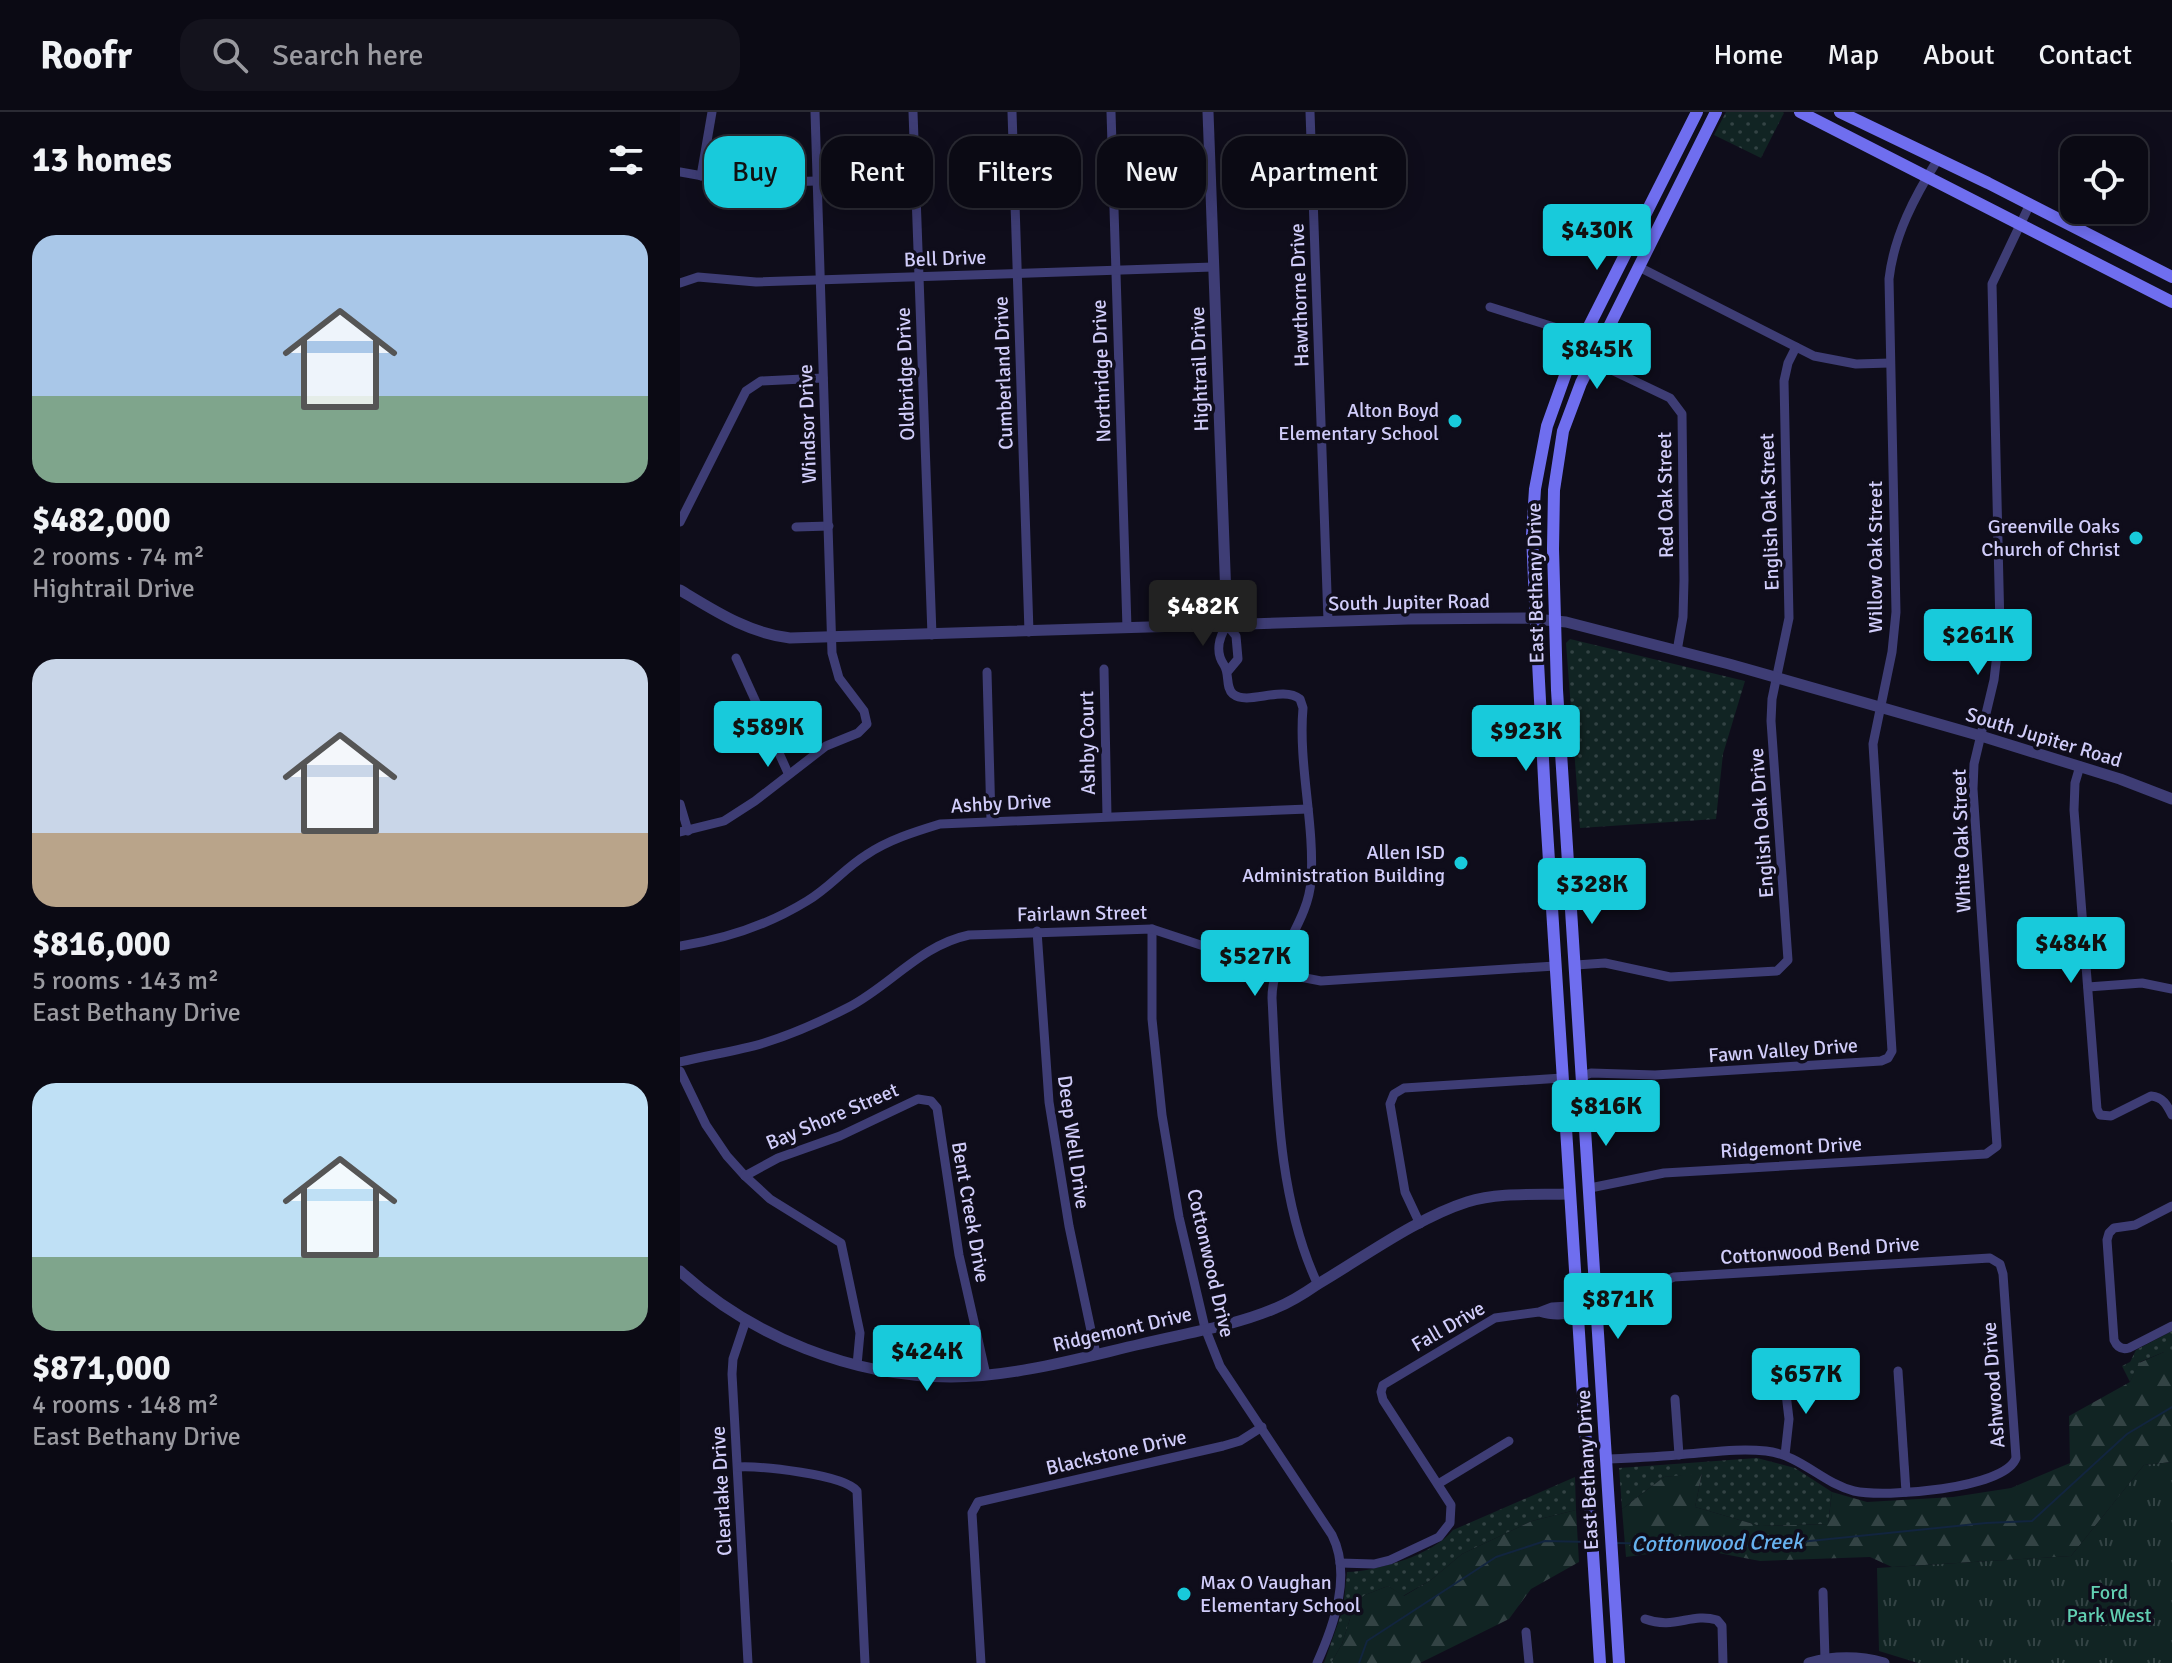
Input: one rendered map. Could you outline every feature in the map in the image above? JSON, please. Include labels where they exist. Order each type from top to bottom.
[{"type":"main road","name":"East Bethany Drive","points":[[1600,1663],[1555,966],[1532,535],[1535,489],[1547,426],[1576,353],[1697,112]]},
{"type":"main road","name":"East Bethany Drive","points":[[1619,1663],[1555,621],[1554,490],[1563,431],[1581,383],[1716,112]]},
{"type":"main road","points":[[1800,112],[2172,302]]},
{"type":"main road","points":[[1840,112],[2172,277]]},
{"type":"main road","points":[[1670,166],[1685,174]]},
{"type":"main road","points":[[1623,259],[1639,267]]},
{"type":"main road","points":[[1547,426],[1563,431]]},
{"type":"main road","points":[[1545,798],[1566,797]]},
{"type":"main road","points":[[1555,966],[1576,965]]},
{"type":"main road","points":[[1562,1078],[1583,1076]]},
{"type":"main road","points":[[1569,1194],[1590,1188]]},
{"type":"main road","points":[[1577,1309],[1597,1301]]},
{"type":"street","points":[[701,176],[712,112]]},
{"type":"street","name":"Windsor Drive","points":[[788,773],[826,746],[858,733],[867,724],[864,711],[839,678],[834,663],[815,112]]},
{"type":"street","name":"Oldbridge Drive","points":[[913,112],[932,635]]},
{"type":"street","name":"Cumberland Drive","points":[[1012,112],[1029,632]]},
{"type":"street","name":"Northridge Drive","points":[[1111,112],[1127,628]]},
{"type":"street","name":"Hightrail Drive","points":[[1208,112],[1227,625],[1236,636],[1238,659],[1228,671]]},
{"type":"street","name":"Hawthorne Drive","points":[[1310,112],[1328,621]]},
{"type":"street","name":"Willow Oak Street","points":[[1888,1058],[1893,1047],[1873,744],[1892,652],[1896,612],[1889,279],[1892,257],[1904,222],[1938,159]]},
{"type":"street","points":[[680,172],[742,183],[817,181]]},
{"type":"street","name":"White Oak Street","points":[[1994,1149],[1998,1141],[1973,789],[1974,764],[1994,680],[2000,606],[1992,284],[2030,204]]},
{"type":"street","name":"Bell Drive","points":[[680,283],[698,277],[740,282],[1213,267]]},
{"type":"street","points":[[1639,267],[1796,347],[1835,361],[1890,363]]},
{"type":"street","points":[[1490,307],[1602,342]]},
{"type":"street","name":"English Oak Street","points":[[1777,678],[1787,638],[1790,609],[1784,381],[1796,347]]},
{"type":"street","name":"Red Oak Street","points":[[1576,353],[1670,398],[1682,414],[1684,580],[1683,617],[1677,651]]},
{"type":"street","points":[[680,522],[746,391],[761,381],[823,378]]},
{"type":"street","points":[[796,527],[829,526]]},
{"type":"street","name":"South Jupiter Road","points":[[680,590],[730,620],[770,635],[790,638],[1467,617],[1555,621],[1677,651],[1981,736],[2080,766],[2172,799]]},
{"type":"street","name":"Hightrail Drive","points":[[1227,625],[1219,636],[1220,659],[1228,671],[1229,689],[1237,696],[1290,694],[1300,699],[1308,809]]},
{"type":"street","points":[[680,804],[684,831],[724,821],[755,801],[788,773],[736,658]]},
{"type":"street","name":"Ashby Court","points":[[1104,669],[1107,816]]},
{"type":"street","points":[[987,672],[991,820]]},
{"type":"street","name":"English Oak Drive","points":[[1576,965],[1605,963],[1670,977],[1772,971],[1786,965],[1789,955],[1771,721],[1777,678]]},
{"type":"street","points":[[2080,766],[2075,783],[2074,810],[2097,1109],[2100,1115],[2111,1116],[2151,1096],[2161,1098],[2172,1115]]},
{"type":"street","points":[[1308,809],[1311,866],[1308,897],[1278,969],[1272,998],[1281,1141],[1304,1252],[1318,1285]]},
{"type":"street","name":"Ashby Drive","points":[[680,946],[745,931],[779,917],[834,882],[865,855],[893,840],[940,824],[1308,809]]},
{"type":"street","name":"Fairlawn Street","points":[[680,1062],[767,1042],[806,1028],[867,996],[947,939],[969,935],[1152,929],[1321,981],[1555,966]]},
{"type":"street","name":"Cottonwood Drive","points":[[1152,929],[1152,1019],[1162,1115],[1179,1217],[1205,1328],[1220,1366],[1332,1535],[1340,1563],[1336,1611],[1317,1663]]},
{"type":"street","name":"Deep Well Drive","points":[[1037,931],[1039,996],[1049,1102],[1069,1226],[1096,1354]]},
{"type":"street","points":[[2088,987],[2142,983],[2172,989]]},
{"type":"street","name":"Fawn Valley Drive","points":[[1583,1076],[1730,1071],[1881,1061],[1888,1058]]},
{"type":"street","points":[[680,1071],[706,1125],[745,1176],[780,1206],[841,1243],[860,1333],[857,1365]]},
{"type":"street","points":[[1420,1224],[1405,1192],[1390,1104],[1394,1094],[1404,1088],[1562,1078]]},
{"type":"street","name":"Bay Shore Street","points":[[745,1176],[778,1158],[840,1136],[918,1099],[928,1099],[934,1103]]},
{"type":"street","name":"Bent Creek Drive","points":[[934,1103],[959,1255],[986,1375]]},
{"type":"street","name":"Ridgemont Drive","points":[[1590,1188],[1664,1173],[1986,1154],[1994,1149]]},
{"type":"street","name":"Ridgemont Drive","points":[[680,1271],[746,1320],[791,1342],[857,1365],[912,1375],[986,1375],[1096,1354],[1276,1308],[1420,1224],[1476,1200],[1569,1194]]},
{"type":"street","points":[[2172,1206],[2135,1225],[2111,1230],[2107,1240],[2114,1340],[2120,1348],[2129,1348],[2172,1326]]},
{"type":"street","name":"Cottonwood Bend Drive","points":[[1597,1301],[1617,1299],[1669,1279],[1690,1276],[1985,1257],[2000,1264]]},
{"type":"street","name":"Ashwood Drive","points":[[1607,1459],[1743,1449],[1785,1455],[1851,1490],[1871,1493],[1963,1486],[2009,1470],[2014,1463],[2000,1264]]},
{"type":"street","name":"Fall Drive","points":[[1438,1484],[1383,1400],[1382,1389],[1389,1381],[1495,1318],[1539,1312],[1560,1315],[1577,1309]]},
{"type":"street","name":"Clearlake Drive","points":[[746,1320],[733,1359],[732,1374],[748,1663]]},
{"type":"street","points":[[1898,1371],[1906,1492]]},
{"type":"street","points":[[1784,1377],[1789,1419],[1785,1455]]},
{"type":"street","points":[[1675,1399],[1679,1455]]},
{"type":"street","name":"Blackstone Drive","points":[[981,1663],[972,1513],[975,1505],[982,1500],[1223,1446],[1240,1441],[1262,1427]]},
{"type":"street","points":[[1340,1563],[1374,1564],[1390,1560],[1442,1534],[1452,1514],[1451,1505],[1438,1484],[1509,1441]]},
{"type":"street","points":[[738,1467],[773,1467],[846,1482],[857,1491],[865,1663]]},
{"type":"street","points":[[1823,1592],[1825,1659]]},
{"type":"street","points":[[1645,1619],[1664,1625],[1712,1618],[1717,1620],[1722,1626],[1723,1663]]},
{"type":"street","points":[[1526,1632],[1529,1663]]},
{"type":"street","points":[[1809,1663],[1857,1657],[1884,1663]]},
{"type":"green space","points":[[1726,112],[1784,113],[1761,158],[1714,135]]},
{"type":"green space","points":[[1570,639],[1745,681],[1723,754],[1716,819],[1580,828],[1566,643]]},
{"type":"green space","points":[[2172,1331],[2172,1352],[2140,1362],[2130,1382],[2122,1366],[2130,1362],[2136,1350]]},
{"type":"green space","points":[[2164,1352],[2172,1352],[2172,1462],[2144,1465],[2071,1556],[1892,1567],[1870,1557],[1760,1561],[1713,1552],[1671,1551],[1626,1557],[1622,1509],[1664,1477],[1702,1473],[1695,1507],[1760,1526],[1828,1524],[1832,1492],[1867,1502],[1953,1497],[2011,1488],[2070,1463],[2069,1416],[2130,1382],[2139,1363]]},
{"type":"green space","points":[[1757,1458],[1795,1468],[1832,1492],[1828,1524],[1760,1526],[1695,1507],[1702,1474],[1664,1477],[1622,1509],[1619,1468]]},
{"type":"green space","name":"Ford Park West","points":[[2172,1462],[2172,1663],[1918,1663],[1879,1651],[1877,1568],[2071,1556],[2144,1465]]},
{"type":"green space","points":[[1575,1477],[1576,1510],[1532,1521],[1462,1554],[1431,1580],[1403,1596],[1388,1586],[1365,1595],[1355,1603],[1342,1644],[1331,1663],[1324,1663],[1343,1609],[1347,1572],[1374,1569],[1419,1554],[1453,1530]]},
{"type":"green space","points":[[1576,1510],[1579,1562],[1531,1589],[1509,1619],[1420,1663],[1331,1663],[1342,1644],[1355,1603],[1365,1595],[1388,1586],[1404,1596],[1431,1580],[1462,1554],[1532,1521]]},
{"type":"waterway","name":"Cottonwood Creek","points":[[1615,1543],[1760,1546],[2032,1521],[2127,1434],[2172,1407]]},
{"type":"waterway","name":"Cottonwood Creek","points":[[1359,1663],[1367,1641],[1496,1557],[1545,1541],[1589,1542]]},
{"type":"place","name":"Alton Boyd Elementary School","points":[[1455,421]]},
{"type":"place","name":"Greenville Oaks Church of Christ","points":[[2136,538]]},
{"type":"place","name":"Allen ISD Administration Building","points":[[1461,863]]},
{"type":"place","name":"Max O Vaughan Elementary School","points":[[1184,1594]]}]
